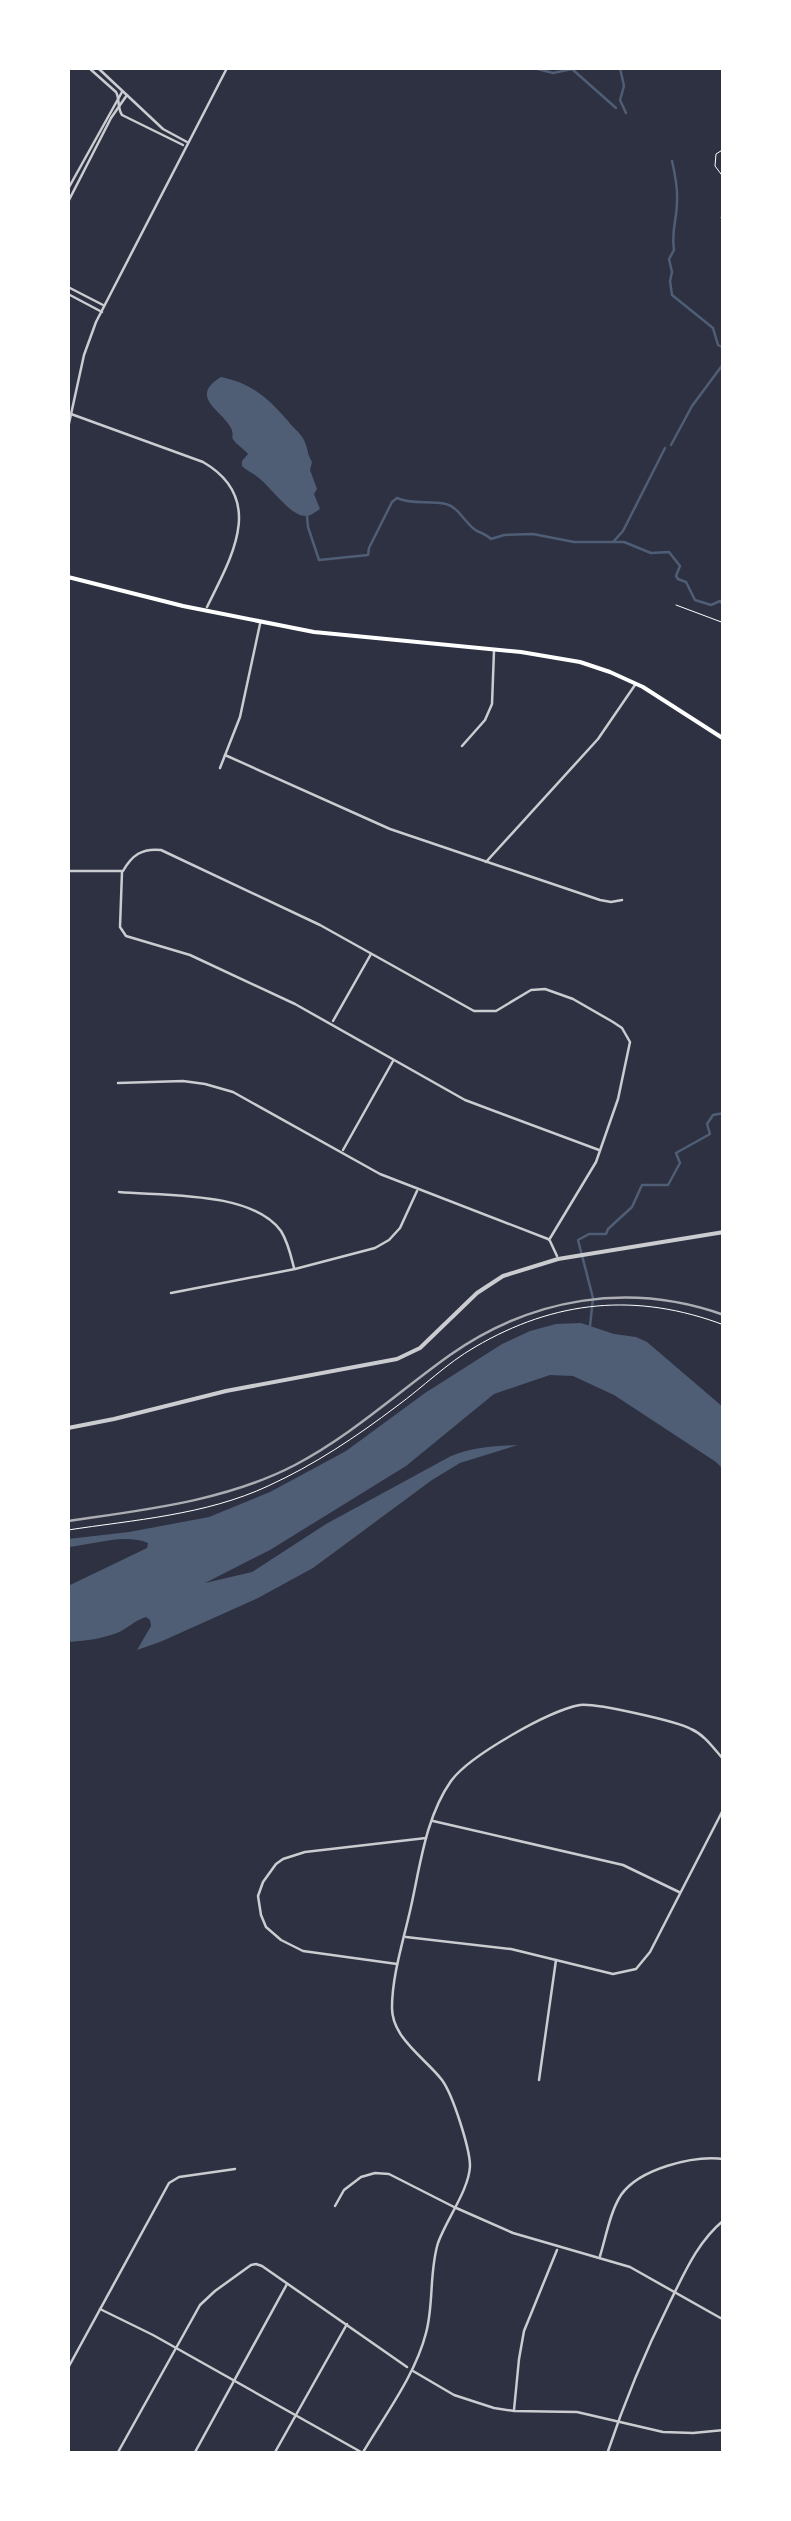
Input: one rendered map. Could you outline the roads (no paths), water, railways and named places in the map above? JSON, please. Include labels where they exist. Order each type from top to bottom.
[{"type":"main road","points":[[68,576],[260,623],[580,662],[636,684],[724,739]]},
{"type":"street","points":[[89,68],[118,96],[122,114],[187,144]]},
{"type":"street","points":[[98,68],[162,129],[187,144]]},
{"type":"street","points":[[68,428],[84,356],[102,312],[226,68]]},
{"type":"street","points":[[68,189],[118,96],[125,93]]},
{"type":"street","points":[[68,202],[125,93]]},
{"type":"street","points":[[68,287],[105,306]]},
{"type":"street","points":[[68,294],[102,312]]},
{"type":"street","points":[[70,414],[203,462],[230,485],[238,504],[237,542],[206,611]]},
{"type":"street","points":[[220,768],[240,717],[260,623]]},
{"type":"street","points":[[462,746],[490,712],[494,650]]},
{"type":"street","points":[[486,862],[592,746],[636,684]]},
{"type":"street","points":[[225,755],[367,820],[600,900],[622,900]]},
{"type":"street","points":[[549,1240],[600,1150],[626,1070],[630,1042],[622,1028],[573,999],[545,989],[531,990],[496,1011],[474,1011],[320,925],[160,850],[139,852],[128,862],[123,871],[120,927],[126,936],[204,961],[295,1004],[465,1100],[600,1150]]},
{"type":"street","points":[[68,871],[123,871]]},
{"type":"street","points":[[332,1024],[371,953]]},
{"type":"street","points":[[342,1152],[394,1060]]},
{"type":"street","points":[[118,1084],[183,1081],[241,1095],[380,1174],[549,1240],[558,1260]]},
{"type":"street","points":[[171,1292],[295,1269],[382,1244],[405,1221],[418,1190]]},
{"type":"street","points":[[119,1192],[244,1205],[281,1232],[295,1269]]},
{"type":"street","points":[[68,1428],[226,1391],[397,1359],[420,1348],[487,1285],[527,1268],[573,1256],[724,1232]]},
{"type":"street","points":[[100,2308],[362,2453],[428,2326],[436,2251],[469,2174],[468,2152],[446,2087],[396,2028],[392,2004],[432,1821],[448,1786],[471,1761],[513,1736],[580,1706],[606,1707],[689,1728],[724,1760]]},
{"type":"street","points":[[404,1937],[478,1944],[613,1974],[636,1969],[650,1952],[724,1808]]},
{"type":"street","points":[[432,1821],[624,1866],[680,1892]]},
{"type":"street","points":[[399,1964],[290,1946],[266,1927],[258,1896],[269,1872],[283,1859],[305,1852],[428,1838]]},
{"type":"street","points":[[540,2080],[556,1959]]},
{"type":"street","points":[[599,2257],[616,2204],[634,2182],[676,2164],[702,2158],[724,2159]]},
{"type":"street","points":[[68,2368],[169,2183],[179,2177],[234,2170]]},
{"type":"street","points":[[335,2206],[355,2180],[368,2174],[396,2177],[513,2232],[630,2267],[724,2320]]},
{"type":"street","points":[[607,2454],[634,2376],[675,2292],[700,2245],[724,2220]]},
{"type":"street","points":[[514,2411],[524,2332],[558,2247]]},
{"type":"street","points":[[117,2454],[200,2305],[247,2266],[256,2264],[409,2368],[466,2400],[514,2411],[577,2412],[664,2432],[724,2430]]},
{"type":"street","points":[[194,2454],[287,2284]]},
{"type":"street","points":[[274,2454],[347,2324]]},
{"type":"water","points":[[221,377],[258,393],[301,435],[312,462],[310,470],[317,489],[314,494],[320,509],[308,516],[300,515],[242,466],[248,454],[234,441],[227,421],[207,397],[207,391]]},
{"type":"water","points":[[581,1323],[647,1342],[723,1407],[723,1469],[614,1395],[573,1376],[550,1375],[494,1394],[406,1466],[270,1550],[205,1583],[252,1572],[326,1524],[451,1456],[518,1445],[460,1463],[313,1568],[258,1598],[137,1650],[151,1626],[146,1617],[111,1635],[68,1642],[68,1586],[147,1548],[148,1543],[119,1539],[68,1547],[68,1539],[209,1517],[270,1492],[346,1451],[425,1393],[502,1344],[556,1324]]},
{"type":"waterway","points":[[534,68],[553,73],[572,69],[616,108]]},
{"type":"waterway","points":[[620,68],[624,86],[620,100],[626,113]]},
{"type":"waterway","points":[[672,161],[677,196],[674,250],[669,259],[672,295],[713,328],[718,345],[724,348]]},
{"type":"waterway","points":[[671,445],[692,406],[724,363]]},
{"type":"waterway","points":[[613,542],[623,531],[665,448]]},
{"type":"waterway","points":[[307,516],[319,560],[368,555],[397,498],[446,504],[491,539],[533,534],[574,542],[624,542],[651,553],[669,552],[680,566],[676,576],[686,582],[695,600],[711,605],[720,601],[724,605]]},
{"type":"waterway","points":[[590,1326],[593,1298],[578,1240],[589,1234],[606,1234],[632,1207],[642,1185],[668,1185],[680,1163],[676,1153],[710,1134],[707,1124],[713,1115],[724,1113]]},
{"type":"railway","points":[[68,1521],[213,1496],[269,1477],[336,1440],[481,1336],[547,1308],[582,1301],[652,1299],[724,1315]]}]
